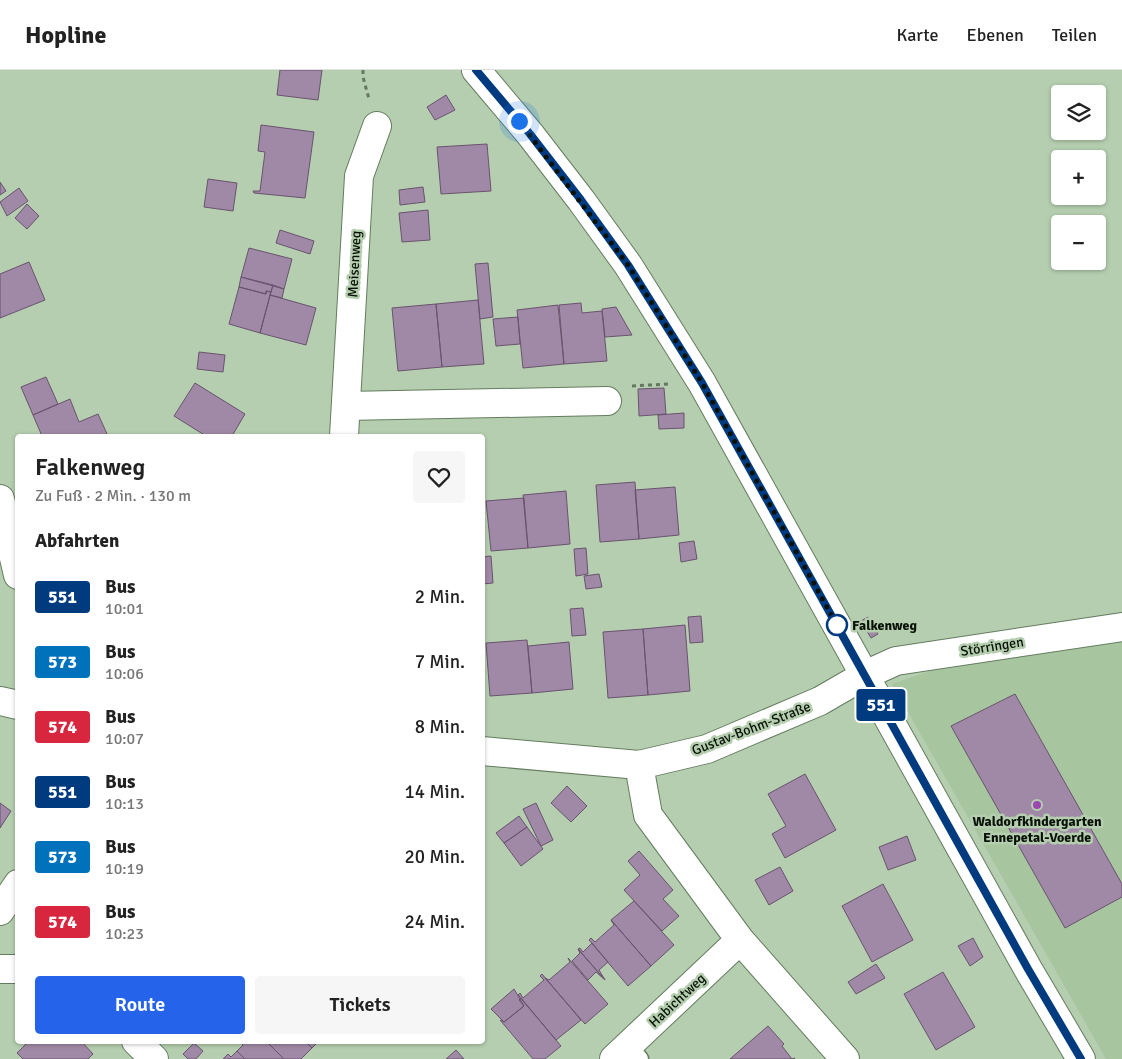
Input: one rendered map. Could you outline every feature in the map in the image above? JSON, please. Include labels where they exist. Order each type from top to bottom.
[{"type":"street","points":[[476,70],[530,134],[628,265],[702,383],[1028,969],[1081,1059]]},
{"type":"street","name":"Meisenweg","points":[[344,434],[358,176],[377,126]]},
{"type":"street","points":[[346,406],[607,401]]},
{"type":"street","points":[[0,499],[15,562]]},
{"type":"street","name":"Störringen","points":[[865,675],[896,661],[1122,626]]},
{"type":"street","name":"Gustav-Bohm-Straße","points":[[485,750],[640,765],[707,749],[820,701],[865,675]]},
{"type":"street","points":[[0,700],[15,704]]},
{"type":"street","points":[[640,765],[648,815],[740,940],[845,1059]]},
{"type":"street","points":[[0,911],[15,888]]},
{"type":"street","name":"Habichtweg","points":[[627,1054],[740,940]]},
{"type":"street","points":[[0,969],[15,969]]},
{"type":"street","points":[[139,1044],[154,1059]]},
{"type":"path","points":[[607,401],[623,386],[702,383]]},
{"type":"shaded area","points":[[1122,640],[1122,1059],[1106,1059],[892,684],[930,671]]},
{"type":"building","points":[[280,70],[322,70],[318,100],[277,95]]},
{"type":"building","points":[[446,95],[455,110],[435,120],[427,107]]},
{"type":"building","points":[[261,125],[314,132],[305,198],[254,193],[253,191],[260,191],[265,152],[258,151]]},
{"type":"building","points":[[487,144],[491,191],[441,194],[437,147]]},
{"type":"building","points":[[208,179],[237,183],[233,211],[204,207]]},
{"type":"building","points":[[0,182],[6,191],[0,195]]},
{"type":"building","points":[[423,187],[425,202],[400,205],[399,190]]},
{"type":"building","points":[[19,188],[28,201],[7,216],[0,202]]},
{"type":"building","points":[[27,204],[39,216],[27,229],[15,218]]},
{"type":"building","points":[[428,210],[430,240],[402,242],[399,213]]},
{"type":"building","points":[[280,230],[314,241],[310,254],[276,243]]},
{"type":"building","points":[[249,248],[292,259],[284,289],[241,277]]},
{"type":"building","points":[[29,262],[45,300],[0,318],[0,274]]},
{"type":"building","points":[[488,263],[493,317],[480,319],[475,264]]},
{"type":"building","points":[[241,277],[273,285],[271,292],[266,291],[266,294],[239,287]]},
{"type":"building","points":[[273,285],[284,289],[282,298],[270,295]]},
{"type":"building","points":[[239,287],[266,294],[266,291],[271,292],[260,333],[229,324]]},
{"type":"building","points":[[270,295],[316,308],[306,345],[260,333]]},
{"type":"building","points":[[478,300],[484,364],[442,367],[436,304]]},
{"type":"building","points":[[581,303],[582,313],[602,311],[607,361],[564,364],[559,305]]},
{"type":"building","points":[[436,304],[442,367],[398,371],[392,308]]},
{"type":"building","points":[[558,305],[564,364],[523,368],[517,310]]},
{"type":"building","points":[[616,307],[632,335],[605,337],[602,309]]},
{"type":"building","points":[[518,317],[520,344],[496,346],[493,319]]},
{"type":"building","points":[[199,352],[225,355],[223,372],[197,369]]},
{"type":"building","points":[[46,377],[58,404],[33,415],[21,387]]},
{"type":"building","points":[[195,383],[245,414],[233,434],[203,434],[174,416]]},
{"type":"building","points":[[664,388],[666,414],[639,416],[638,389]]},
{"type":"building","points":[[70,399],[79,422],[98,414],[107,434],[41,434],[33,415]]},
{"type":"building","points":[[684,413],[684,428],[659,429],[658,415]]},
{"type":"building","points":[[635,482],[639,539],[600,542],[596,485]]},
{"type":"building","points":[[675,487],[679,535],[639,539],[635,490]]},
{"type":"building","points":[[566,491],[570,544],[528,548],[523,495]]},
{"type":"building","points":[[524,498],[528,548],[491,551],[486,501]]},
{"type":"building","points":[[694,541],[697,559],[681,562],[679,543]]},
{"type":"building","points":[[586,548],[588,574],[576,576],[574,549]]},
{"type":"building","points":[[491,556],[493,583],[485,584],[485,557]]},
{"type":"building","points":[[599,574],[602,587],[586,589],[584,576]]},
{"type":"building","points":[[583,608],[586,635],[572,636],[570,609]]},
{"type":"building","points":[[701,616],[703,642],[690,643],[688,617]]},
{"type":"building","points":[[868,617],[878,634],[871,638],[861,621]]},
{"type":"building","points":[[685,625],[690,691],[648,695],[643,629]]},
{"type":"building","points":[[643,629],[648,695],[608,698],[603,632]]},
{"type":"building","points":[[527,640],[532,693],[490,696],[486,643]]},
{"type":"building","points":[[569,642],[573,689],[532,693],[528,646]]},
{"type":"building","name":"Waldorfkindergarten Ennepetal-Voerde","points":[[1015,694],[1122,884],[1122,897],[1065,928],[951,726]]},
{"type":"building","points":[[805,774],[836,830],[785,858],[772,834],[786,826],[768,794]]},
{"type":"building","points":[[567,786],[587,806],[571,822],[551,803]]},
{"type":"building","points":[[0,803],[11,811],[0,828]]},
{"type":"building","points":[[536,803],[553,840],[541,846],[523,809]]},
{"type":"building","points":[[519,816],[527,827],[504,843],[496,833]]},
{"type":"building","points":[[527,827],[543,849],[521,866],[504,843]]},
{"type":"building","points":[[907,836],[916,860],[888,870],[879,847]]},
{"type":"building","points":[[639,851],[673,890],[663,899],[679,916],[662,931],[624,890],[640,875],[628,861]]},
{"type":"building","points":[[780,867],[793,891],[769,905],[755,880]]},
{"type":"building","points":[[883,884],[913,940],[872,962],[842,906]]},
{"type":"building","points":[[634,901],[674,945],[651,966],[611,920]]},
{"type":"building","points":[[611,920],[651,966],[628,986],[589,940],[591,938],[595,942],[614,925]]},
{"type":"building","points":[[973,938],[983,957],[970,966],[958,946]]},
{"type":"building","points":[[592,943],[608,962],[599,970],[605,980],[578,949],[580,948],[583,952]]},
{"type":"building","points":[[578,949],[605,980],[596,972],[588,980],[572,961],[580,953]]},
{"type":"building","points":[[568,958],[608,1004],[585,1024],[545,978],[549,980],[570,962]]},
{"type":"building","points":[[876,964],[885,978],[856,994],[848,982]]},
{"type":"building","points":[[943,972],[975,1027],[936,1050],[904,994]]},
{"type":"building","points":[[542,974],[581,1020],[556,1040],[518,995],[520,993],[523,998],[544,980],[540,976]]},
{"type":"building","points":[[514,989],[524,1006],[504,1022],[491,1009]]},
{"type":"building","points":[[521,998],[561,1046],[545,1059],[533,1059],[500,1020],[504,1022],[524,1006],[519,1000]]},
{"type":"building","points":[[768,1026],[784,1044],[782,1046],[792,1059],[730,1059]]},
{"type":"building","points":[[26,1044],[84,1044],[93,1054],[88,1059],[23,1059],[17,1053]]},
{"type":"building","points":[[193,1044],[203,1051],[196,1059],[188,1059],[183,1054]]},
{"type":"building","points":[[269,1044],[284,1059],[245,1059],[237,1051],[243,1045]]},
{"type":"building","points":[[269,1044],[308,1044],[312,1048],[301,1059],[284,1059]]},
{"type":"building","points":[[308,1044],[316,1044],[312,1048]]},
{"type":"building","points":[[456,1050],[464,1059],[446,1059]]},
{"type":"building","points":[[237,1051],[245,1059],[223,1059],[228,1054],[231,1057]]},
{"type":"bus line","name":"551","points":[[476,70],[530,134],[628,265],[702,383],[953,831],[1028,969],[1081,1059]]},
{"type":"place","name":"Falkenweg","points":[[837,625]]},
{"type":"place","name":"Waldorfkindergarten Ennepetal-Voerde","points":[[1037,805]]},
{"type":"route","points":[[519,121],[581,200],[628,265],[702,383],[837,625]]}]
